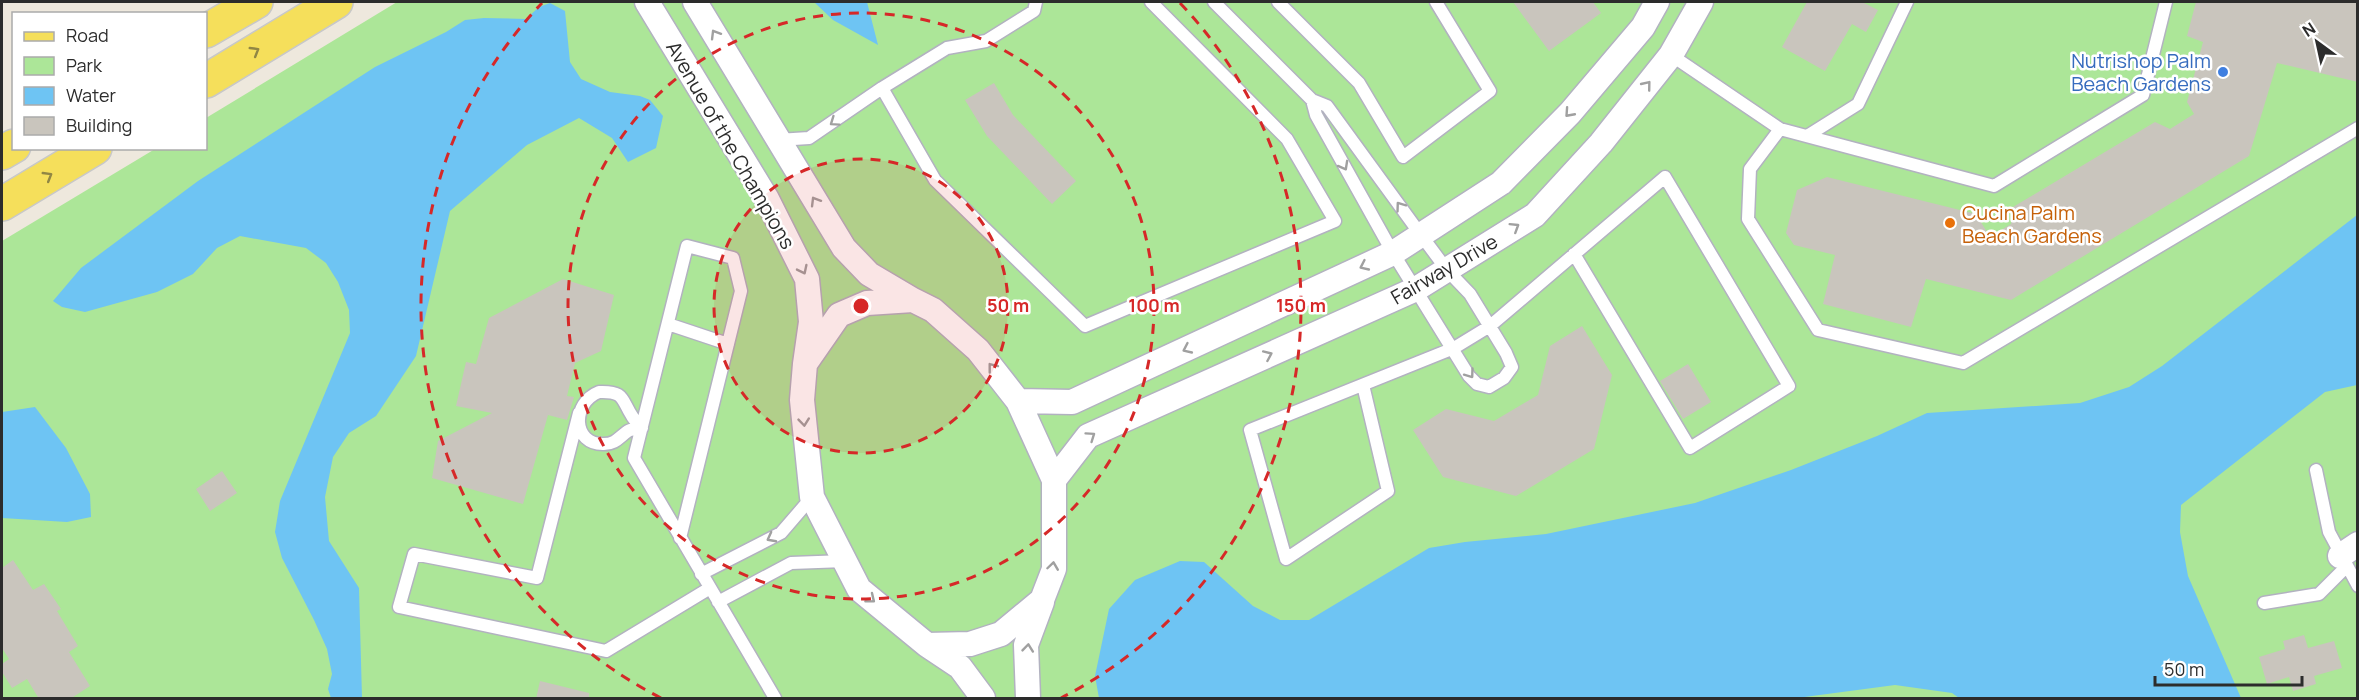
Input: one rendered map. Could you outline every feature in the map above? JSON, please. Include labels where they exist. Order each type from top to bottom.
[{"type":"main road","points":[[207,30],[256,2]]},
{"type":"main road","points":[[207,80],[336,2]]},
{"type":"main road","points":[[2,204],[92,150]]},
{"type":"street","name":"Avenue of the Champions","points":[[647,2],[767,199],[807,279],[811,321],[802,400],[812,497]]},
{"type":"street","points":[[695,2],[844,248],[869,274],[933,310],[978,350],[1018,401],[1054,480],[1055,503],[1054,569],[1026,645],[1028,699]]},
{"type":"street","name":"Fairway Drive","points":[[1018,401],[1072,402],[1393,253],[1501,183],[1570,113],[1642,27],[1657,2]]},
{"type":"street","name":"Fairway Drive","points":[[1054,480],[1088,436],[1416,289],[1535,215],[1601,143],[1671,55],[1701,2]]},
{"type":"street","points":[[805,364],[839,315],[867,303],[913,300]]},
{"type":"street","points":[[812,497],[859,590],[927,645],[960,666],[983,699]]},
{"type":"street","points":[[927,645],[970,644],[1001,634],[1042,600]]},
{"type":"lane","points":[[778,140],[809,138],[882,88],[947,48],[986,41],[1034,11],[1036,2]]},
{"type":"lane","points":[[882,88],[935,180],[1085,326],[1335,221],[1287,139],[1151,2]]},
{"type":"lane","points":[[1214,2],[1312,100],[1327,106],[1447,270],[1470,294],[1512,367],[1504,378],[1489,387],[1478,384],[1469,376],[1454,348],[1393,253],[1316,115],[1312,100]]},
{"type":"lane","points":[[1278,2],[1359,82],[1403,157],[1490,91],[1436,2]]},
{"type":"lane","points":[[1807,136],[1858,104],[1907,2]]},
{"type":"lane","points":[[1671,55],[1780,129],[1994,186],[2144,95],[2166,2]]},
{"type":"lane","points":[[1780,129],[1750,170],[1748,219],[1818,330],[1963,363],[2358,128]]},
{"type":"lane","points":[[1363,385],[1388,491],[1286,559],[1250,430],[1454,348],[1490,326],[1574,254],[1665,177],[1789,386],[1690,448],[1574,254]]},
{"type":"lane","points":[[680,538],[741,291],[733,258],[687,246],[634,458],[680,538],[701,574],[775,699]]},
{"type":"lane","points":[[668,324],[728,344]]},
{"type":"lane","points":[[642,428],[621,397],[609,391],[593,394],[585,400],[579,413],[537,578],[414,554],[399,607],[606,651],[710,588]]},
{"type":"lane","points":[[579,413],[578,422],[584,434],[599,444],[614,443],[628,431],[642,428]]},
{"type":"lane","points":[[2316,470],[2329,532],[2348,556],[2358,586]]},
{"type":"lane","points":[[701,574],[781,533],[812,497]]},
{"type":"lane","points":[[2264,603],[2319,594],[2348,556]]},
{"type":"lane","points":[[718,602],[791,563],[844,561]]},
{"type":"green space","points":[[397,2],[2357,2],[2357,698],[2,698],[2,241],[153,150],[207,150],[207,117]]},
{"type":"water","points":[[814,2],[867,2],[878,45],[833,20]]},
{"type":"water","points":[[550,3],[565,11],[570,62],[581,79],[610,92],[640,96],[650,100],[663,116],[656,148],[628,162],[612,138],[579,118],[527,145],[450,211],[416,356],[376,416],[349,433],[333,457],[325,497],[329,541],[359,588],[362,698],[331,698],[328,689],[332,674],[327,649],[282,558],[275,532],[280,501],[350,333],[349,310],[338,282],[326,263],[306,248],[240,236],[217,248],[193,274],[157,292],[85,312],[62,307],[53,301],[81,268],[198,181],[375,67],[446,32],[465,20],[526,19],[539,7]]},
{"type":"water","points":[[2357,215],[2357,385],[2325,392],[2181,505],[2180,532],[2188,576],[2241,698],[1959,698],[1952,693],[1895,685],[1797,698],[1099,698],[1095,676],[1109,609],[1135,580],[1180,561],[1204,562],[1253,606],[1280,620],[1309,620],[1429,548],[1546,534],[1695,503],[1791,470],[1877,436],[1927,413],[2080,403],[2129,387],[2162,366]]},
{"type":"water","points":[[35,407],[66,448],[90,494],[91,517],[67,522],[2,518],[2,412]]},
{"type":"building","points":[[1513,2],[1593,2],[1601,13],[1549,51]]},
{"type":"building","points":[[1807,2],[1862,2],[1878,10],[1866,32],[1852,24],[1825,71],[1782,47]]},
{"type":"building","points":[[2196,2],[2358,2],[2358,82],[2277,63],[2249,156],[2011,300],[1926,279],[1911,327],[1823,304],[1835,255],[1794,245],[1786,233],[1797,190],[1827,177],[1976,214],[1990,237],[2011,224],[2013,207],[2155,122],[2170,129],[2194,114],[2187,102],[2203,42],[2187,36]]},
{"type":"building","points":[[994,83],[1013,115],[1076,181],[1052,204],[987,136],[965,100]]},
{"type":"building","points":[[563,279],[614,295],[601,351],[575,363],[567,396],[574,397],[567,420],[548,415],[523,504],[432,478],[438,441],[492,413],[456,406],[466,362],[476,364],[489,318]]},
{"type":"building","points":[[1582,326],[1612,375],[1594,449],[1516,496],[1443,477],[1413,430],[1446,409],[1494,421],[1538,395],[1550,346]]},
{"type":"building","points":[[1688,364],[1711,402],[1683,419],[1660,381]]},
{"type":"building","points":[[222,471],[237,493],[210,511],[196,489]]},
{"type":"building","points":[[13,560],[33,590],[44,584],[61,609],[57,611],[78,646],[69,652],[90,686],[70,699],[39,699],[27,679],[12,688],[2,672],[2,664],[9,659],[2,648],[2,568]]},
{"type":"building","points":[[2304,635],[2308,648],[2334,641],[2342,668],[2314,676],[2316,684],[2293,691],[2289,677],[2267,684],[2259,657],[2285,649],[2283,641]]},
{"type":"building","points":[[540,681],[589,693],[589,699],[536,699]]},
{"type":"place","name":"Nutrishop Palm Beach Gardens","points":[[2223,72]]},
{"type":"place","name":"Cucina Palm Beach Gardens","points":[[1950,223]]}]
